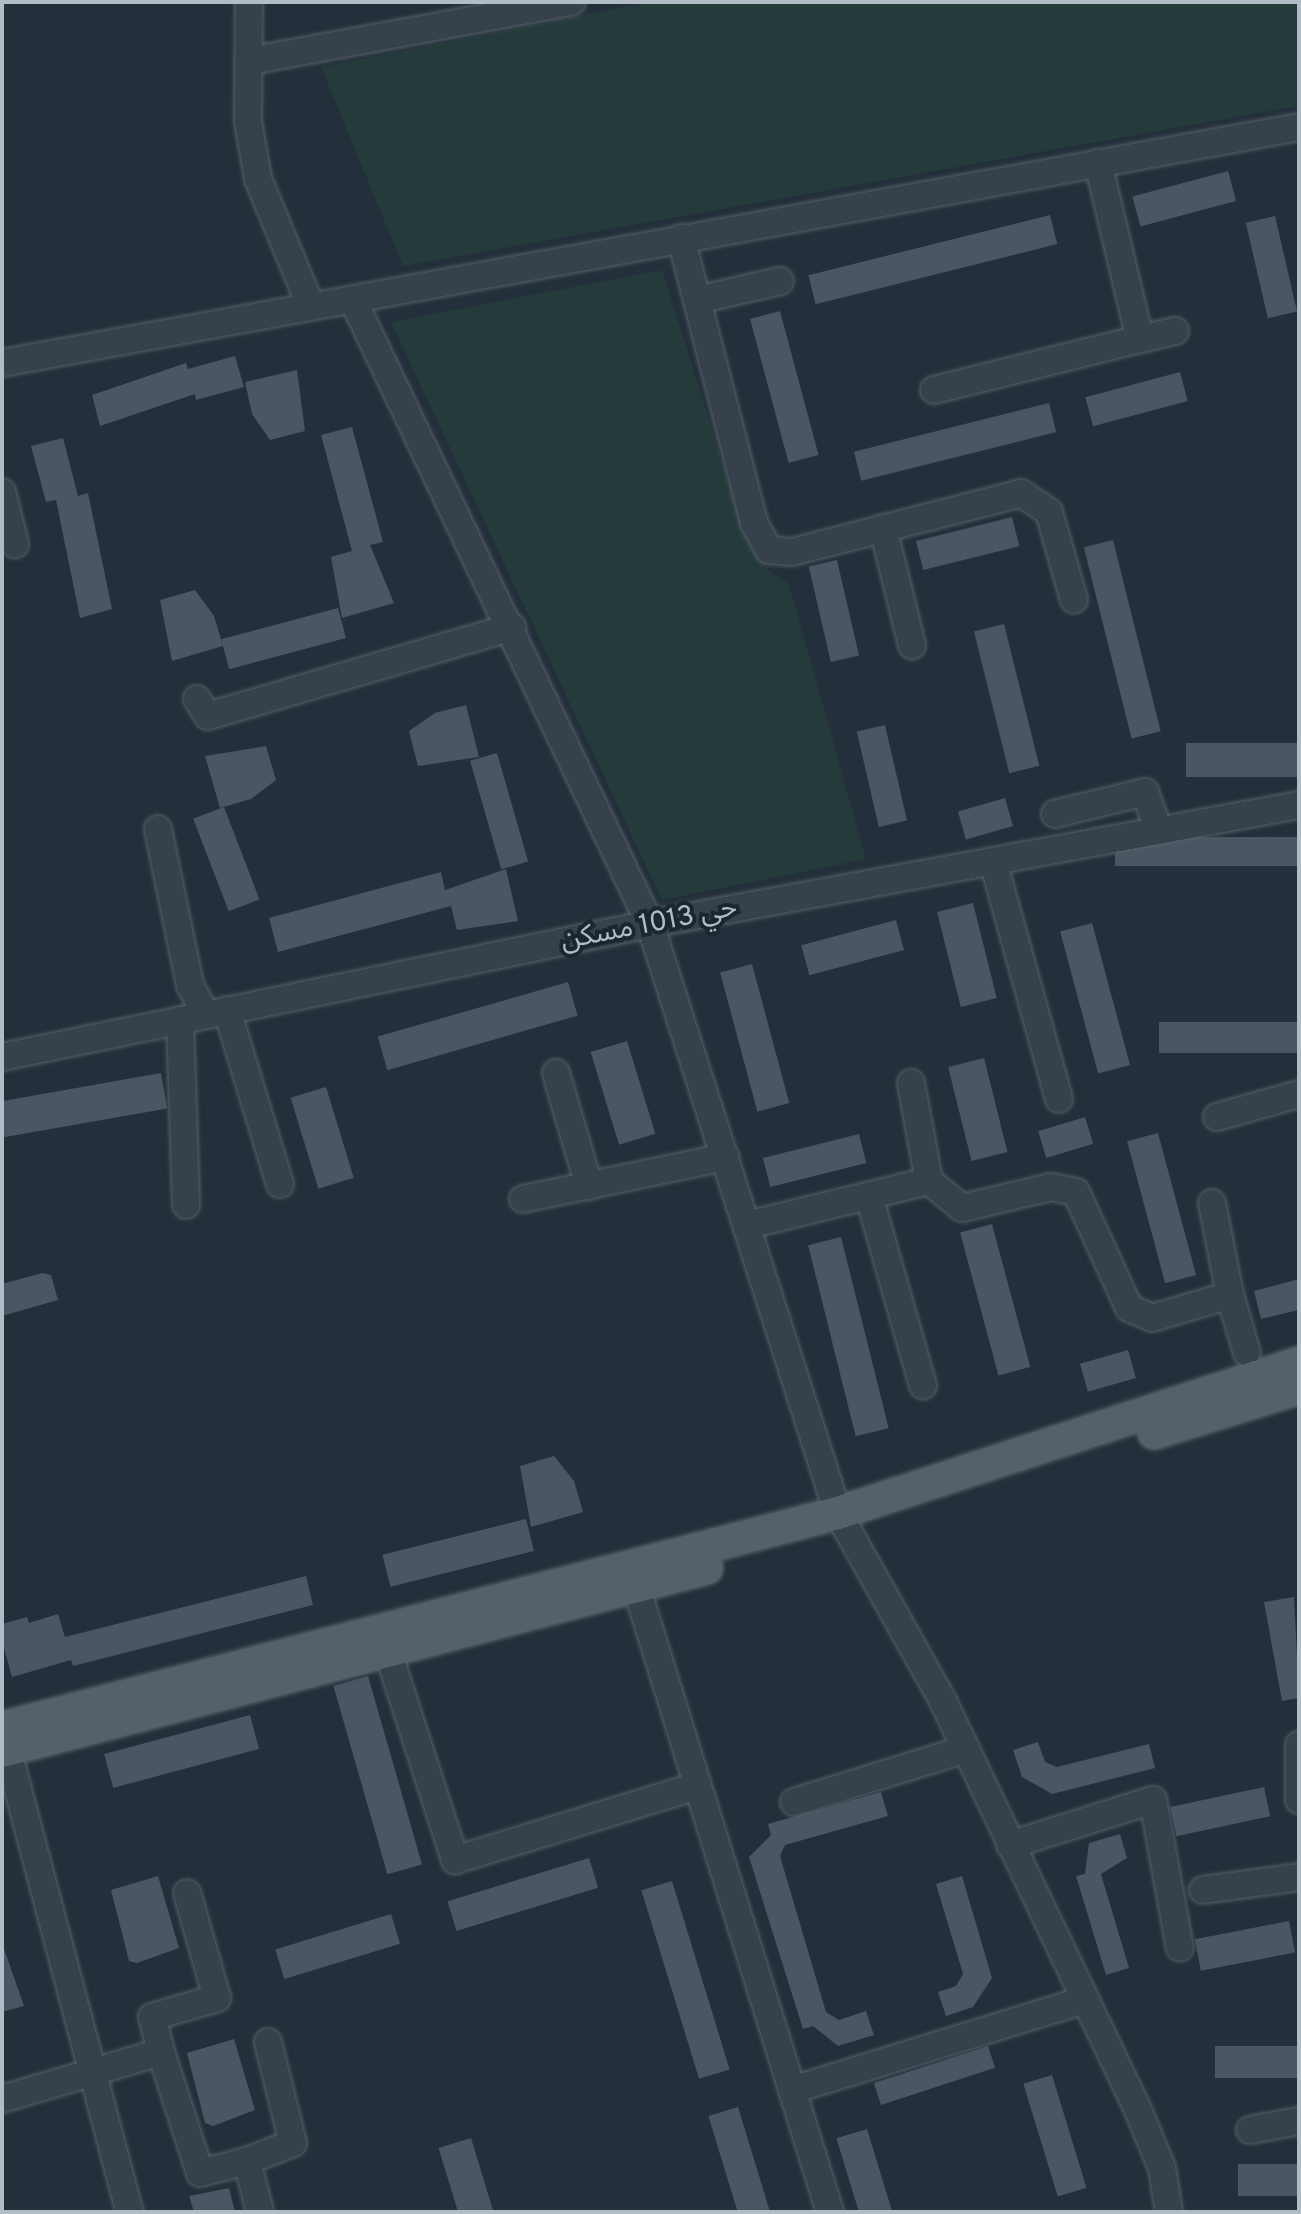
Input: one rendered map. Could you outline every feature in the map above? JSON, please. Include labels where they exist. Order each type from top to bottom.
[{"type":"main road","points":[[844,1520],[1299,1363]]},
{"type":"main road","points":[[3,1740],[844,1520],[1299,1388]]},
{"type":"main road","points":[[3,1740],[388,1652],[634,1577]]},
{"type":"street","points":[[249,2],[249,61],[258,179],[310,304]]},
{"type":"street","points":[[249,61],[572,2]]},
{"type":"street","points":[[2,363],[310,304],[353,300],[1098,163],[1299,130]]},
{"type":"street","points":[[1098,163],[1140,339]]},
{"type":"street","points":[[681,238],[754,523],[769,550],[792,552],[1021,493],[1037,498],[1049,512],[1074,600]]},
{"type":"street","points":[[697,300],[780,281]]},
{"type":"street","points":[[353,300],[512,627],[645,888],[650,924],[844,1520],[966,1749],[1085,2000],[1162,2168],[1169,2212]]},
{"type":"street","points":[[934,390],[1175,331]]},
{"type":"street","points":[[2,492],[15,544]]},
{"type":"street","points":[[883,528],[912,645]]},
{"type":"street","points":[[197,699],[208,716],[512,627]]},
{"type":"street","points":[[1055,814],[1145,792],[1159,831]]},
{"type":"street","name":"حي 1013 مسكن","points":[[2,1057],[650,924],[1299,805]]},
{"type":"street","points":[[158,829],[190,985],[280,1184]]},
{"type":"street","points":[[993,861],[1059,1099]]},
{"type":"street","points":[[186,1205],[204,1015]]},
{"type":"street","points":[[556,1073],[589,1186]]},
{"type":"street","points":[[911,1083],[929,1181],[962,1208],[1051,1187],[1076,1192],[1129,1308],[1152,1318],[1230,1295]]},
{"type":"street","points":[[1217,1117],[1299,1094]]},
{"type":"street","points":[[523,1199],[726,1157]]},
{"type":"street","points":[[748,1225],[929,1181]]},
{"type":"street","points":[[869,1196],[923,1385]]},
{"type":"street","points":[[1212,1203],[1230,1295],[1247,1353]]},
{"type":"street","points":[[634,1577],[830,2212]]},
{"type":"street","points":[[388,1652],[455,1860],[697,1786]]},
{"type":"street","points":[[3,1740],[130,2212]]},
{"type":"street","points":[[1299,1745],[1299,1800]]},
{"type":"street","points":[[794,1802],[966,1749]]},
{"type":"street","points":[[1010,1845],[1153,1800],[1180,1948]]},
{"type":"street","points":[[1203,1890],[1299,1877]]},
{"type":"street","points":[[187,1893],[217,1998],[152,2017],[200,2173],[247,2161],[293,2143],[268,2042]]},
{"type":"street","points":[[792,2090],[1085,2000]]},
{"type":"street","points":[[2,2099],[161,2052]]},
{"type":"street","points":[[1250,2130],[1299,2121]]},
{"type":"street","points":[[247,2161],[260,2212]]},
{"type":"green space","points":[[650,2],[1299,2],[1299,106],[403,266],[321,67]]},
{"type":"green space","points":[[662,270],[743,527],[770,572],[789,584],[866,859],[662,900],[391,322]]},
{"type":"building","points":[[1228,171],[1236,201],[1140,227],[1132,197]]},
{"type":"building","points":[[1050,215],[1057,244],[816,304],[808,275]]},
{"type":"building","points":[[1275,216],[1297,311],[1268,318],[1246,223]]},
{"type":"building","points":[[780,311],[819,455],[789,463],[750,319]]},
{"type":"building","points":[[235,356],[244,387],[196,400],[195,394],[100,426],[92,395],[186,363],[188,369]]},
{"type":"building","points":[[297,370],[305,431],[270,440],[252,414],[245,382]]},
{"type":"building","points":[[1180,372],[1188,401],[1093,426],[1085,397]]},
{"type":"building","points":[[1049,403],[1056,432],[861,481],[854,452]]},
{"type":"building","points":[[352,427],[383,542],[370,545],[394,603],[342,618],[331,557],[352,551],[321,435]]},
{"type":"building","points":[[63,438],[78,496],[88,493],[112,609],[80,618],[56,500],[46,502],[31,446]]},
{"type":"building","points":[[1012,517],[1019,546],[923,570],[916,541]]},
{"type":"building","points":[[1113,540],[1161,731],[1132,738],[1084,547]]},
{"type":"building","points":[[837,560],[859,655],[831,662],[809,567]]},
{"type":"building","points":[[195,590],[214,616],[223,646],[172,661],[160,600]]},
{"type":"building","points":[[338,608],[346,638],[229,669],[221,639]]},
{"type":"building","points":[[1004,624],[1039,766],[1009,773],[974,631]]},
{"type":"building","points":[[466,705],[479,757],[418,766],[409,731],[435,713]]},
{"type":"building","points":[[885,725],[907,820],[879,827],[857,732]]},
{"type":"building","points":[[1186,743],[1299,743],[1299,777],[1186,777]]},
{"type":"building","points":[[266,746],[276,780],[251,799],[220,808],[205,756]]},
{"type":"building","points":[[497,753],[528,862],[501,869],[470,761]]},
{"type":"building","points":[[1005,798],[1013,826],[966,839],[958,812]]},
{"type":"building","points":[[224,807],[259,899],[229,911],[193,819]]},
{"type":"building","points":[[1115,837],[1299,837],[1299,866],[1115,866]]},
{"type":"building","points":[[506,869],[518,921],[457,930],[451,906],[278,952],[269,918],[441,872],[445,890]]},
{"type":"building","points":[[973,903],[997,998],[961,1007],[937,912]]},
{"type":"building","points":[[896,920],[904,950],[809,975],[801,945]]},
{"type":"building","points":[[1092,923],[1130,1065],[1098,1074],[1060,932]]},
{"type":"building","points":[[752,964],[789,1103],[757,1112],[720,973]]},
{"type":"building","points":[[568,982],[578,1016],[387,1070],[378,1037]]},
{"type":"building","points":[[1159,1022],[1299,1022],[1299,1053],[1159,1053]]},
{"type":"building","points":[[627,1041],[655,1134],[619,1145],[591,1052]]},
{"type":"building","points":[[984,1058],[1007,1152],[972,1161],[948,1067]]},
{"type":"building","points":[[161,1073],[167,1108],[4,1137],[2,1101]]},
{"type":"building","points":[[326,1087],[354,1178],[318,1189],[291,1098]]},
{"type":"building","points":[[1085,1117],[1093,1144],[1046,1158],[1038,1131]]},
{"type":"building","points":[[1158,1133],[1196,1275],[1165,1283],[1127,1141]]},
{"type":"building","points":[[859,1134],[866,1163],[770,1187],[763,1158]]},
{"type":"building","points":[[992,1224],[1030,1367],[998,1375],[960,1233]]},
{"type":"building","points":[[841,1237],[889,1428],[856,1436],[808,1245]]},
{"type":"building","points":[[42,1273],[51,1275],[58,1300],[2,1316],[2,1284]]},
{"type":"building","points":[[1299,1279],[1299,1310],[1261,1319],[1254,1291]]},
{"type":"building","points":[[1128,1350],[1136,1378],[1088,1392],[1080,1364]]},
{"type":"building","points":[[554,1456],[574,1481],[583,1512],[531,1527],[520,1466]]},
{"type":"building","points":[[526,1519],[534,1551],[390,1587],[382,1555]]},
{"type":"building","points":[[306,1576],[313,1605],[73,1666],[71,1660],[12,1677],[2,1641],[2,1624],[27,1617],[29,1623],[58,1614],[65,1637]]},
{"type":"building","points":[[1294,1597],[1299,1698],[1282,1701],[1264,1602]]},
{"type":"building","points":[[368,1676],[422,1864],[387,1874],[333,1686]]},
{"type":"building","points":[[250,1715],[259,1749],[113,1788],[104,1754]]},
{"type":"building","points":[[1038,1742],[1045,1762],[1057,1767],[1149,1744],[1155,1768],[1052,1794],[1022,1777],[1013,1750]]},
{"type":"building","points":[[1264,1787],[1270,1816],[1176,1836],[1170,1807]]},
{"type":"building","points":[[881,1792],[888,1816],[785,1845],[780,1856],[826,2012],[839,2020],[866,2011],[874,2035],[838,2046],[813,2026],[803,2029],[749,1857],[771,1835],[768,1824]]},
{"type":"building","points":[[1120,1834],[1127,1858],[1101,1874],[1129,1968],[1106,1975],[1076,1876],[1085,1874],[1089,1843]]},
{"type":"building","points":[[589,1858],[598,1888],[457,1931],[447,1901]]},
{"type":"building","points":[[158,1876],[179,1948],[137,1963],[129,1961],[111,1890]]},
{"type":"building","points":[[962,1876],[992,1978],[973,2007],[946,2016],[938,1992],[956,1986],[963,1974],[936,1884]]},
{"type":"building","points":[[672,1881],[730,2069],[699,2079],[641,1890]]},
{"type":"building","points":[[391,1914],[400,1944],[284,1979],[275,1949]]},
{"type":"building","points":[[1289,1921],[1295,1952],[1201,1971],[1195,1939]]},
{"type":"building","points":[[2,1943],[24,2006],[2,2012]]},
{"type":"building","points":[[234,2039],[255,2110],[213,2126],[205,2123],[187,2053]]},
{"type":"building","points":[[988,2046],[995,2068],[881,2105],[874,2083]]},
{"type":"building","points":[[1215,2046],[1299,2046],[1299,2078],[1215,2078]]},
{"type":"building","points":[[1052,2075],[1086,2188],[1058,2197],[1023,2084]]},
{"type":"building","points":[[738,2107],[770,2212],[738,2212],[708,2116]]},
{"type":"building","points":[[867,2129],[892,2212],[859,2212],[836,2138]]},
{"type":"building","points":[[471,2138],[494,2212],[458,2212],[438,2148]]},
{"type":"building","points":[[1238,2164],[1299,2164],[1299,2196],[1238,2196]]},
{"type":"building","points":[[229,2188],[235,2212],[194,2212],[189,2196]]}]
